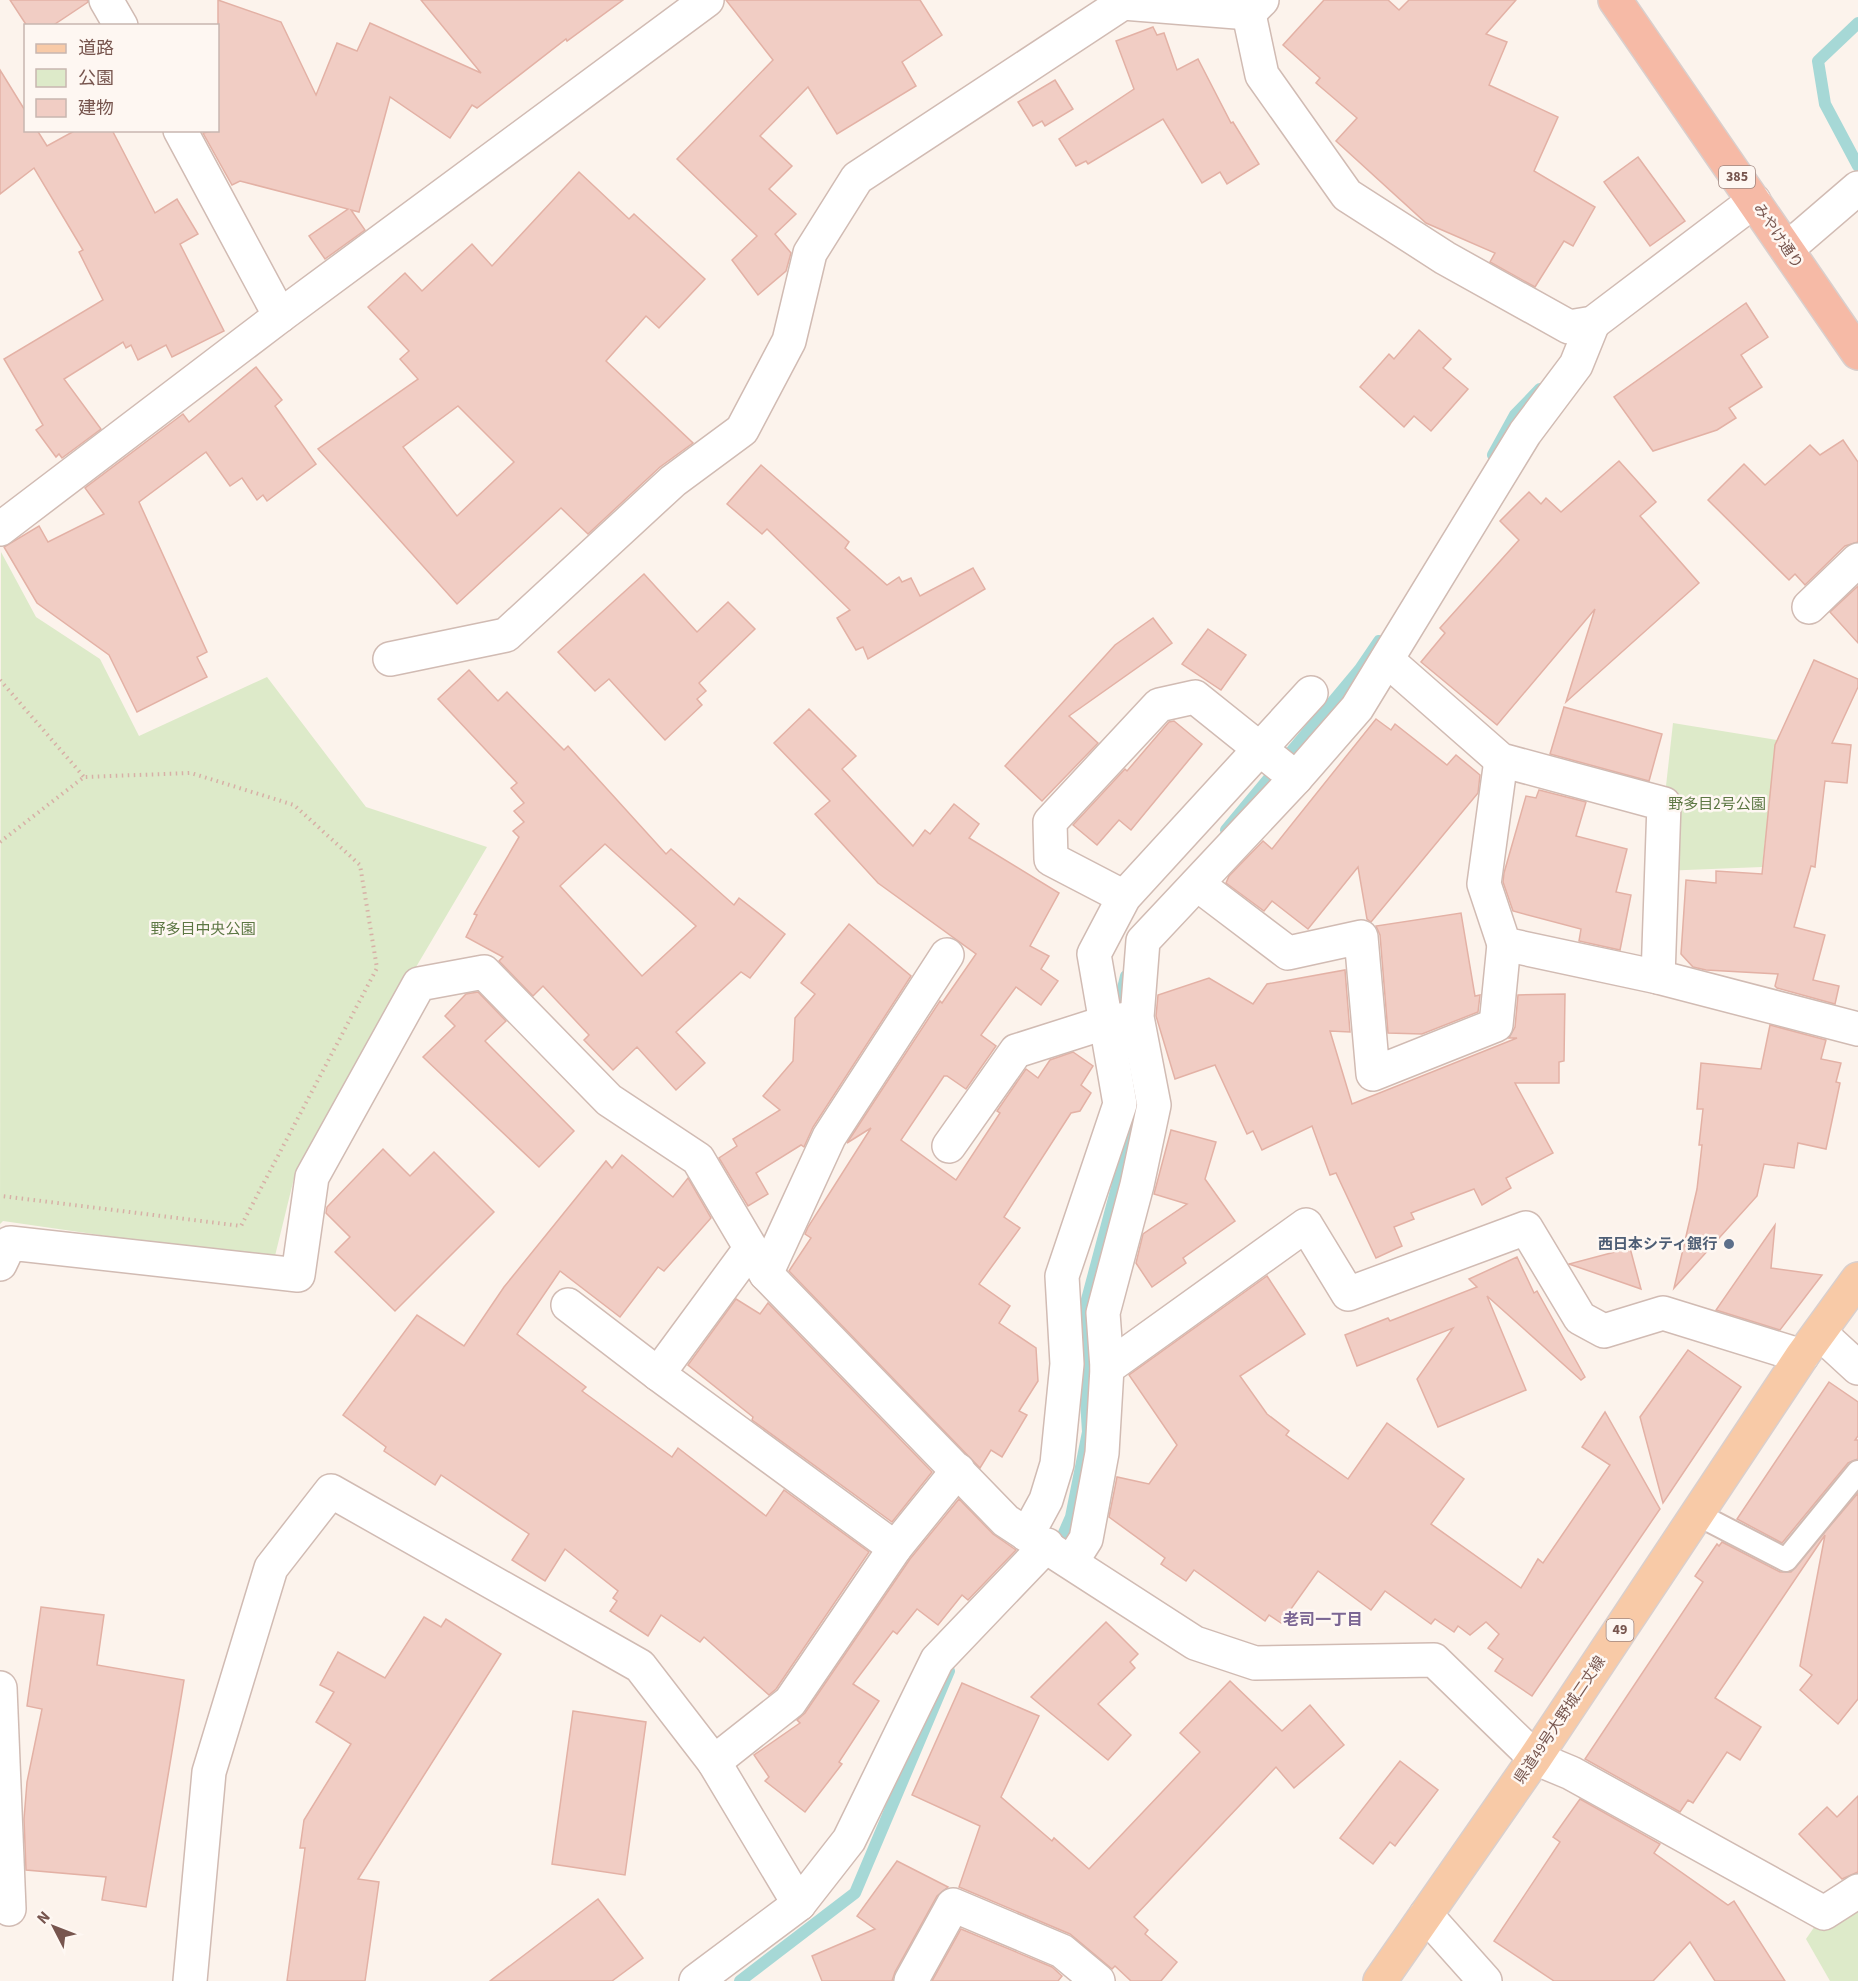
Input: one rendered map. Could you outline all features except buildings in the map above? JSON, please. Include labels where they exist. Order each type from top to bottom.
[{"type":"highway","name":"みやけ通り","points":[[1616,0],[1858,353]]},
{"type":"main road","name":"県道49号大野城二丈線","points":[[1380,1981],[1535,1758],[1697,1514],[1858,1279]]},
{"type":"street","points":[[106,0],[120,24]]},
{"type":"street","points":[[0,529],[280,316],[707,0]]},
{"type":"street","points":[[390,659],[506,635],[673,481],[742,430],[789,341],[810,253],[857,178],[1123,3],[1252,4],[1262,75],[1347,195],[1445,258],[1569,327],[1593,323],[1754,201]]},
{"type":"street","points":[[181,132],[280,316]]},
{"type":"street","points":[[1787,249],[1858,188]]},
{"type":"street","points":[[696,1981],[799,1904],[849,1839],[937,1660],[1048,1547],[1086,1539],[1102,1453],[1107,1368],[1103,1313],[1137,1185],[1154,1105],[1094,954],[1124,897],[1276,763],[1358,708],[1525,434],[1576,365],[1593,323]]},
{"type":"street","points":[[1809,607],[1858,560]]},
{"type":"street","points":[[1387,660],[1501,760],[1664,804],[1658,978]]},
{"type":"street","points":[[1048,1547],[1046,1500],[1057,1464],[1067,1364],[1062,1276],[1120,1104],[1122,1020],[1143,941],[1197,884],[1276,763],[1311,693]]},
{"type":"street","points":[[1124,897],[1051,859],[1050,822],[1159,705],[1195,697],[1276,763]]},
{"type":"street","points":[[1197,884],[1288,953],[1361,937],[1373,1074],[1496,1024],[1504,944],[1484,884],[1501,760]]},
{"type":"street","points":[[1504,944],[1658,978],[1858,1029]]},
{"type":"street","points":[[658,1374],[758,1262],[829,1137],[947,955]]},
{"type":"street","points":[[0,1264],[10,1243],[298,1275],[312,1177],[419,984],[484,972],[609,1100],[698,1159],[758,1262],[1006,1521],[1195,1643],[1256,1664],[1434,1660],[1535,1758],[1571,1773],[1824,1913],[1858,1890]]},
{"type":"street","points":[[950,1146],[1016,1051],[1122,1020]]},
{"type":"street","points":[[1107,1368],[1306,1225],[1348,1294],[1526,1228],[1580,1318],[1604,1331],[1663,1312],[1811,1345],[1858,1368]]},
{"type":"street","points":[[568,1305],[658,1374],[896,1548]]},
{"type":"street","points":[[714,1762],[790,1702],[896,1548],[958,1470]]},
{"type":"street","points":[[190,1981],[209,1772],[271,1568],[331,1491],[640,1666],[714,1762],[799,1904]]},
{"type":"street","points":[[0,1688],[9,1909]]},
{"type":"street","points":[[911,1981],[953,1905],[1062,1951],[1098,1981]]},
{"type":"street","points":[[1426,1915],[1485,1981]]},
{"type":"lane","points":[[1697,1514],[1786,1560],[1858,1472]]},
{"type":"path","points":[[0,680],[84,777]]},
{"type":"path","points":[[0,842],[84,777],[191,772],[294,805],[360,865],[377,968],[241,1226],[2,1196]]},
{"type":"green space","name":"野多目中央公園","points":[[1,552],[36,617],[100,659],[139,736],[267,677],[366,807],[487,847],[296,1170],[274,1260],[3,1221],[0,1224]]},
{"type":"green space","name":"野多目2号公園","points":[[1673,723],[1777,740],[1762,867],[1661,871],[1664,804]]},
{"type":"green space","points":[[1858,1891],[1858,1981],[1830,1981],[1806,1939],[1824,1913]]},
{"type":"waterway","points":[[1858,23],[1818,61],[1825,104],[1858,166]]},
{"type":"waterway","points":[[1493,455],[1515,415],[1540,389]]},
{"type":"waterway","points":[[1226,830],[1360,669],[1379,641]]},
{"type":"waterway","points":[[1126,976],[1121,997],[1128,1013]]},
{"type":"waterway","points":[[1056,1551],[1071,1517],[1088,1432],[1081,1322],[1117,1187],[1138,1092]]},
{"type":"waterway","points":[[740,1981],[855,1893],[949,1671]]},
{"type":"place","name":"西日本シティ銀行","points":[[1729,1244]]},
{"type":"district","name":"老司一丁目","points":[[1323,1620]]}]
